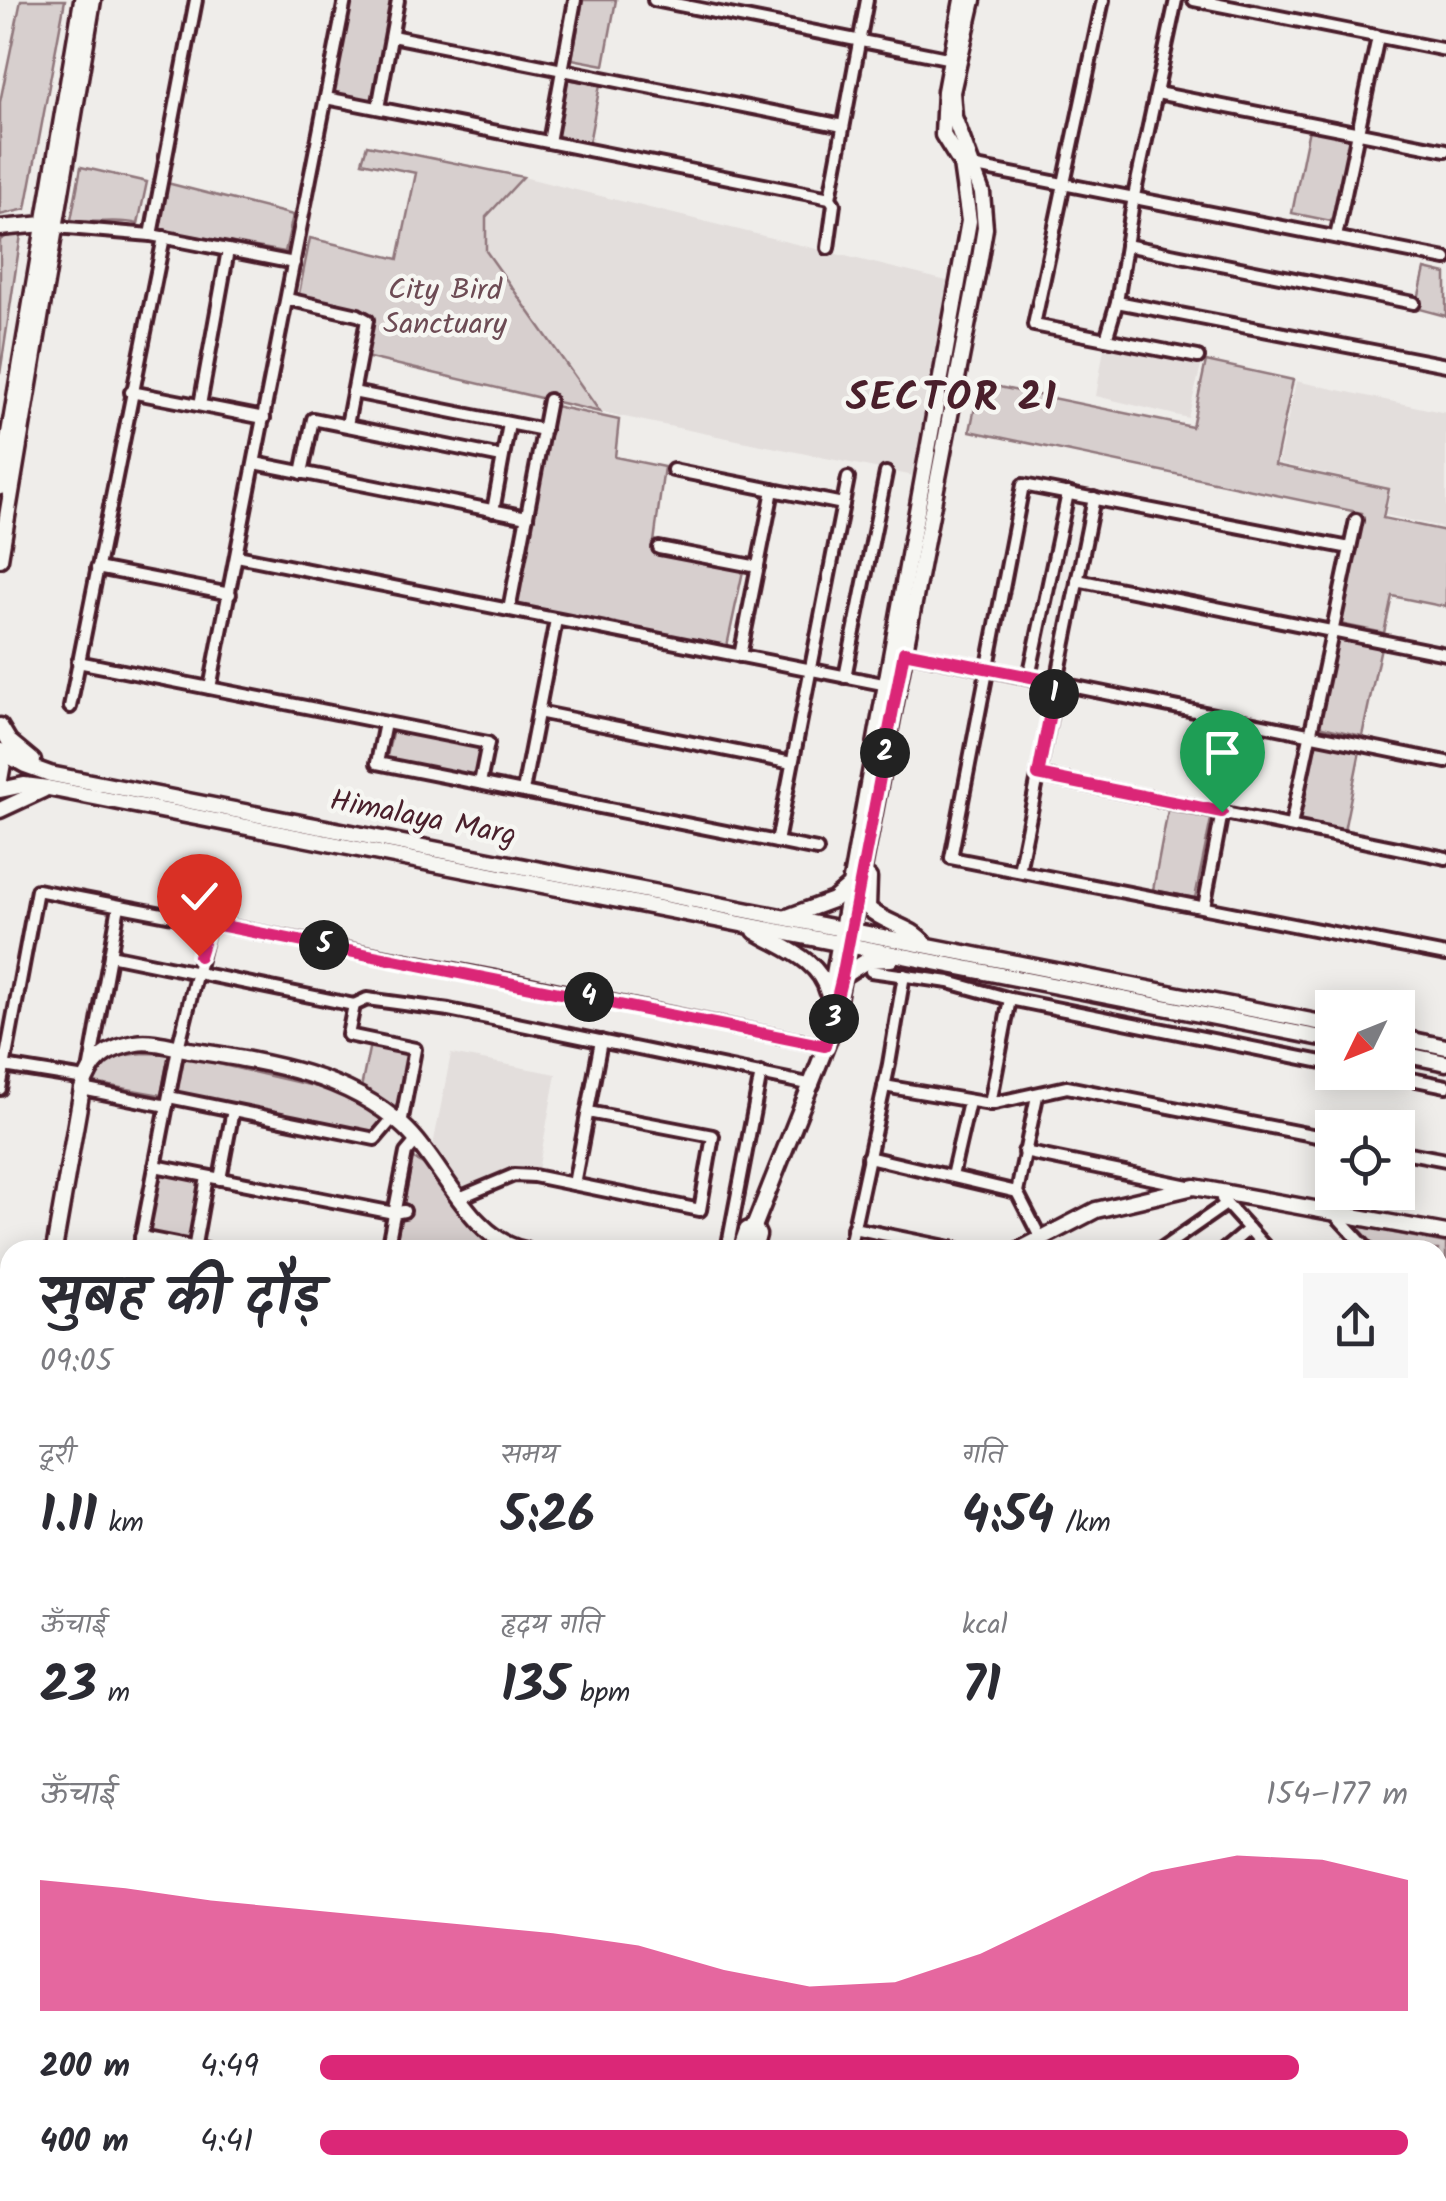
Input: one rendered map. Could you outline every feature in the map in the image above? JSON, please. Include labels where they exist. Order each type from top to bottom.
[{"type":"main road","points":[[0,559],[82,0]]},
{"type":"main road","points":[[0,487],[94,0]]},
{"type":"main road","points":[[754,1228],[813,1085],[842,977],[848,887],[985,228],[982,194],[967,165],[954,117],[952,92],[962,0]]},
{"type":"main road","points":[[956,60],[973,0]]},
{"type":"main road","points":[[0,228],[50,226]]},
{"type":"main road","points":[[825,1046],[829,1003],[864,863],[892,686]]},
{"type":"main road","points":[[0,726],[49,781],[0,810]]},
{"type":"main road","points":[[0,750],[0,780]]},
{"type":"main road","name":"Himalaya Marg","points":[[0,750],[49,781],[746,924],[926,945],[1315,1021]]},
{"type":"main road","name":"Himalaya Marg","points":[[0,790],[49,781],[786,918],[912,958],[1315,1037]]},
{"type":"main road","points":[[864,863],[869,879],[868,908],[879,918],[918,934],[926,945]]},
{"type":"main road","points":[[786,918],[832,900],[848,887]]},
{"type":"main road","points":[[746,924],[810,964],[825,984],[829,1003]]},
{"type":"main road","points":[[842,977],[868,960],[912,958]]},
{"type":"main road","points":[[1415,1041],[1446,1047]]},
{"type":"main road","points":[[56,1240],[86,1078],[110,1051],[140,1042],[306,1072],[339,1085],[397,1121],[417,1140],[460,1198],[490,1233],[502,1240]]},
{"type":"main road","points":[[1415,1057],[1446,1063]]},
{"type":"main road","points":[[1041,1239],[1096,1210],[1194,1187],[1446,1233]]},
{"type":"main road","points":[[744,1240],[747,1230],[754,1228]]},
{"type":"main road","points":[[754,1228],[757,1240]]},
{"type":"street","points":[[151,235],[196,0]]},
{"type":"street","points":[[210,688],[345,0]]},
{"type":"street","points":[[378,108],[398,0]]},
{"type":"street","points":[[548,142],[576,0]]},
{"type":"street","points":[[654,0],[956,60]]},
{"type":"street","points":[[828,248],[834,204],[830,198],[867,0]]},
{"type":"street","points":[[1103,0],[1034,325],[1198,357]]},
{"type":"street","points":[[1106,339],[1117,302],[1134,196],[1176,0]]},
{"type":"street","points":[[1194,0],[1446,50]]},
{"type":"street","points":[[392,36],[843,126]]},
{"type":"street","points":[[1336,237],[1378,36]]},
{"type":"street","points":[[1156,93],[1446,150]]},
{"type":"street","points":[[326,98],[830,198]]},
{"type":"street","points":[[967,165],[1446,259]]},
{"type":"street","points":[[50,226],[151,235],[294,263]]},
{"type":"street","points":[[70,707],[164,238]]},
{"type":"street","points":[[1126,245],[1414,303]]},
{"type":"street","points":[[200,405],[228,250]]},
{"type":"street","points":[[287,299],[358,314],[367,320],[347,426]]},
{"type":"street","points":[[1117,302],[1446,366]]},
{"type":"street","points":[[132,392],[264,418]]},
{"type":"street","points":[[353,392],[544,430]]},
{"type":"street","points":[[508,610],[549,400]]},
{"type":"street","points":[[302,473],[312,419],[502,457]]},
{"type":"street","points":[[493,511],[509,424]]},
{"type":"street","points":[[255,464],[527,518]]},
{"type":"street","points":[[673,470],[842,504]]},
{"type":"street","points":[[846,677],[886,474]]},
{"type":"street","points":[[777,842],[848,478]]},
{"type":"street","points":[[1350,548],[1022,485],[951,858],[1446,955]]},
{"type":"street","points":[[740,656],[772,490]]},
{"type":"street","points":[[1029,677],[1068,494]]},
{"type":"street","points":[[1019,871],[1094,498]]},
{"type":"street","points":[[1291,826],[1356,520]]},
{"type":"street","points":[[658,548],[758,568]]},
{"type":"street","points":[[236,556],[892,686]]},
{"type":"street","points":[[97,568],[230,594]]},
{"type":"street","points":[[1077,580],[1446,654]]},
{"type":"street","points":[[522,792],[556,620]]},
{"type":"street","points":[[899,651],[1446,762]]},
{"type":"street","points":[[78,662],[488,743],[480,783]]},
{"type":"street","points":[[538,712],[792,763]]},
{"type":"street","points":[[385,723],[377,763],[817,850]]},
{"type":"street","points":[[1038,775],[1446,858]]},
{"type":"street","points":[[1204,908],[1222,812]]},
{"type":"street","points":[[0,1088],[37,890],[825,1046]]},
{"type":"street","points":[[86,1078],[119,906]]},
{"type":"street","points":[[140,1240],[178,1048],[209,923]]},
{"type":"street","points":[[110,955],[354,1005],[367,998],[449,1010],[813,1085]]},
{"type":"street","points":[[943,981],[947,964]]},
{"type":"street","points":[[871,970],[943,981],[1010,999],[1315,1061]]},
{"type":"street","points":[[851,1240],[904,975]]},
{"type":"street","points":[[990,1104],[1010,999]]},
{"type":"street","points":[[4,1066],[86,1078],[168,1101],[234,1110],[375,1140],[397,1121],[415,1049],[348,1036],[354,1005]]},
{"type":"street","points":[[574,1184],[601,1041]]},
{"type":"street","points":[[729,1240],[760,1073]]},
{"type":"street","points":[[1415,1080],[1446,1086]]},
{"type":"street","points":[[884,1086],[990,1104],[1067,1087],[1315,1136]]},
{"type":"street","points":[[1037,1096],[1018,1192],[1041,1239]]},
{"type":"street","points":[[952,1176],[968,1102]]},
{"type":"street","points":[[197,1240],[234,1110]]},
{"type":"street","points":[[460,1198],[514,1175],[700,1210],[713,1136],[588,1112]]},
{"type":"street","points":[[390,1240],[399,1212],[406,1153],[417,1140]]},
{"type":"street","points":[[1024,1152],[1194,1187]]},
{"type":"street","points":[[1415,1154],[1446,1160]]},
{"type":"street","points":[[868,1157],[1018,1192]]},
{"type":"street","points":[[155,1166],[399,1212]]},
{"type":"street","points":[[1215,1191],[1259,1240]]},
{"type":"street","points":[[1174,1240],[1226,1204]]},
{"type":"street","points":[[1333,1212],[1359,1240]]},
{"type":"street","points":[[853,1228],[912,1240]]},
{"type":"street","points":[[1235,1240],[1249,1228]]},
{"type":"street","points":[[141,1237],[154,1240]]},
{"type":"shaded area","points":[[523,177],[951,282],[914,476],[600,412],[486,251],[486,217]]},
{"type":"shaded area","points":[[1105,342],[1201,366],[1188,418],[1096,396]]},
{"type":"shaded area","points":[[1296,381],[1446,413],[1446,528],[1386,515],[1391,488],[1278,463]]},
{"type":"shaded area","points":[[451,1054],[556,1074],[538,1171],[511,1170],[463,1191],[432,1151]]},
{"type":"green space","points":[[21,0],[65,0],[26,209],[0,215],[0,102]]},
{"type":"green space","points":[[349,0],[393,0],[371,112],[329,103]]},
{"type":"green space","points":[[583,0],[616,0],[604,65],[572,59]]},
{"type":"green space","points":[[568,79],[600,85],[589,143],[557,137]]},
{"type":"green space","points":[[1309,129],[1353,138],[1336,222],[1292,213]]},
{"type":"green space","name":"City Bird Sanctuary","points":[[367,145],[523,177],[486,217],[486,251],[600,412],[365,357],[373,316],[298,299],[310,238],[398,259],[416,173],[362,162]]},
{"type":"green space","points":[[81,167],[147,182],[138,224],[71,220]]},
{"type":"green space","points":[[167,183],[293,215],[285,252],[159,230]]},
{"type":"green space","points":[[22,228],[0,374],[0,240]]},
{"type":"green space","points":[[1425,269],[1446,274],[1446,316],[1416,308]]},
{"type":"green space","points":[[1206,361],[1293,380],[1275,465],[1389,489],[1383,518],[1446,531],[1446,607],[1392,596],[1384,633],[1340,624],[1362,513],[970,431],[980,383],[1192,427]]},
{"type":"green space","points":[[550,405],[619,420],[615,457],[664,467],[653,550],[743,571],[727,646],[515,608]]},
{"type":"green space","points":[[1336,637],[1381,647],[1362,736],[1318,726]]},
{"type":"green space","points":[[393,728],[481,746],[475,779],[386,761]]},
{"type":"green space","points":[[1314,742],[1360,751],[1344,831],[1298,821]]},
{"type":"green space","points":[[1168,810],[1211,819],[1195,898],[1153,890]]},
{"type":"green space","points":[[370,1044],[409,1052],[396,1111],[361,1088]]},
{"type":"green space","points":[[146,1053],[169,1054],[161,1095],[94,1083],[114,1059]]},
{"type":"green space","points":[[184,1056],[331,1090],[383,1119],[370,1133],[177,1092]]},
{"type":"green space","points":[[410,1158],[434,1173],[483,1240],[397,1240]]},
{"type":"green space","points":[[158,1172],[200,1180],[189,1240],[147,1233]]},
{"type":"green space","points":[[1357,1226],[1430,1240],[1370,1240]]},
{"type":"district","name":"SECTOR 21","points":[[952,399]]},
{"type":"route","points":[[199,956],[209,923],[825,1046],[832,1031],[904,652],[1056,682],[1038,775],[1222,812]]}]
